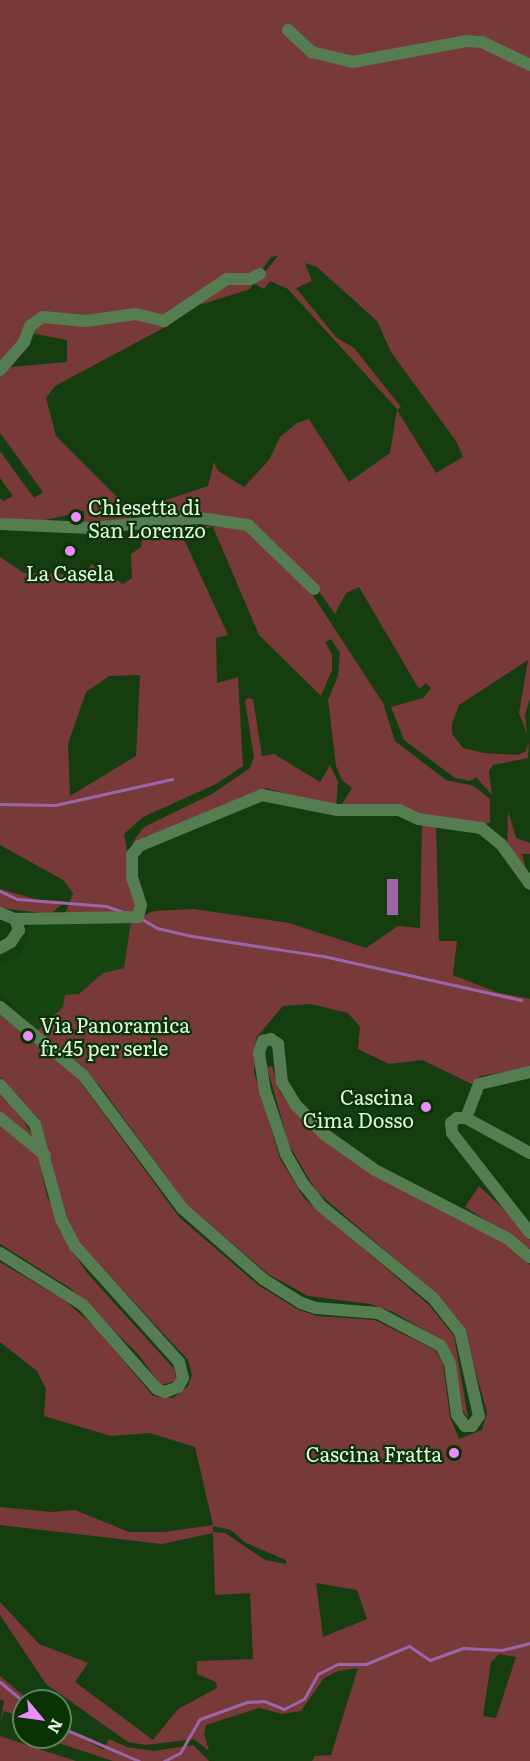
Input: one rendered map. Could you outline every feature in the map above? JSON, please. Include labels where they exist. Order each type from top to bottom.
[{"type":"street","points":[[288,30],[312,52],[353,62],[466,41],[482,42],[530,64]]},
{"type":"street","points":[[0,370],[24,342],[30,326],[43,317],[86,321],[136,314],[164,321],[227,279],[250,279],[260,274]]},
{"type":"street","points":[[0,524],[76,528],[200,518],[248,525],[314,589]]},
{"type":"street","points":[[0,913],[15,919],[75,915],[125,920],[138,917],[141,905],[132,878],[132,855],[139,846],[262,795],[337,810],[399,810],[418,819],[481,828],[497,839],[530,884]]},
{"type":"street","points":[[0,948],[16,937],[19,930],[15,919]]},
{"type":"street","points":[[0,1007],[83,1075],[182,1208],[263,1278],[301,1303],[316,1308],[378,1313],[441,1346],[450,1365],[458,1415],[465,1426],[472,1426],[479,1416],[460,1332],[433,1298],[321,1206],[303,1184],[286,1154],[265,1090],[259,1053],[263,1041],[271,1039],[278,1044],[282,1082],[296,1105],[324,1134],[375,1170],[507,1238],[530,1257]]},
{"type":"street","points":[[466,1118],[479,1084],[530,1072]]},
{"type":"street","points":[[0,1085],[35,1124],[62,1219],[74,1245],[179,1362],[183,1378],[178,1387],[165,1392],[157,1389],[83,1305],[0,1253]]},
{"type":"street","points":[[0,1118],[45,1155]]},
{"type":"street","points":[[530,1153],[466,1118],[454,1120],[452,1133],[530,1233]]},
{"type":"shaded area","points":[[0,0],[530,0],[530,698],[525,715],[527,734],[519,713],[528,660],[459,705],[452,724],[452,734],[463,748],[484,753],[518,755],[526,751],[529,742],[528,758],[493,765],[489,771],[492,795],[476,777],[470,781],[455,778],[404,740],[391,707],[423,698],[431,688],[426,683],[419,689],[359,587],[346,593],[335,614],[318,590],[253,524],[194,516],[150,521],[160,502],[208,486],[214,462],[218,471],[244,487],[269,460],[280,437],[297,423],[309,419],[349,482],[390,453],[397,409],[288,289],[270,281],[264,289],[253,283],[250,289],[200,305],[225,284],[253,282],[260,278],[278,256],[271,257],[261,271],[225,277],[175,312],[169,325],[55,386],[46,398],[56,436],[135,515],[123,524],[84,523],[84,511],[41,521],[0,518],[0,498],[3,501],[13,496],[0,478],[0,451],[34,498],[43,492],[0,433]],"holes":[[[305,263],[317,267],[377,321],[391,352],[456,441],[463,457],[436,473],[397,410],[401,407],[354,348],[336,337],[296,288],[312,281]],[[35,318],[40,320],[31,333],[67,340],[67,362],[11,367],[1,362],[16,349]]]},
{"type":"shaded area","points":[[177,524],[247,529],[310,591],[383,703],[395,741],[446,780],[474,786],[490,799],[490,822],[485,825],[342,804],[352,788],[342,780],[336,766],[328,700],[338,676],[340,653],[331,639],[325,642],[332,654],[332,670],[321,696],[259,635],[213,527],[181,533],[228,635],[216,638],[217,683],[238,677],[243,766],[216,784],[143,817],[124,834],[137,911],[65,914],[73,893],[63,880],[0,845],[0,557],[24,573],[86,575],[91,564],[123,584],[132,578],[131,554],[141,547],[143,530]],"holes":[[[140,675],[136,756],[70,796],[68,744],[86,692],[109,676]]]},
{"type":"shaded area","points":[[248,698],[253,699],[262,756],[274,754],[320,782],[330,765],[338,782],[336,808],[266,788],[150,836],[132,850],[133,842],[144,827],[212,794],[250,768],[254,757],[245,701]]},
{"type":"shaded area","points":[[508,811],[516,838],[530,843],[530,854],[522,854],[527,873],[507,852]]},
{"type":"shaded area","points":[[422,822],[436,825],[439,941],[457,941],[453,975],[496,992],[530,999],[530,1068],[480,1076],[472,1084],[422,1060],[389,1064],[358,1049],[360,1027],[348,1013],[311,1004],[283,1006],[256,1038],[254,1072],[280,1159],[304,1198],[429,1305],[454,1336],[468,1418],[460,1407],[446,1343],[393,1312],[370,1304],[308,1296],[268,1274],[187,1205],[103,1090],[83,1067],[37,1031],[63,1007],[65,995],[79,994],[103,973],[124,968],[131,921],[154,911],[194,909],[289,923],[366,948],[398,926],[420,928]]},
{"type":"shaded area","points":[[387,879],[398,879],[398,915],[387,915]]},
{"type":"shaded area","points":[[0,889],[39,900],[65,901],[51,914],[0,908]]},
{"type":"shaded area","points":[[131,921],[124,968],[103,973],[79,994],[65,996],[63,1007],[37,1031],[0,992],[0,965],[21,955],[27,943],[28,924]]},
{"type":"shaded area","points":[[0,1015],[76,1076],[179,1217],[258,1285],[299,1310],[317,1316],[375,1320],[435,1350],[443,1363],[450,1417],[459,1439],[482,1430],[487,1413],[464,1328],[437,1295],[316,1191],[289,1145],[267,1067],[272,1066],[280,1092],[292,1109],[321,1138],[515,1249],[530,1265],[530,1761],[312,1761],[315,1756],[331,1755],[358,1668],[338,1671],[324,1678],[301,1711],[282,1714],[259,1708],[206,1725],[204,1734],[209,1751],[194,1739],[146,1745],[128,1742],[72,1702],[72,1689],[53,1689],[46,1684],[0,1615],[0,1602],[39,1644],[88,1663],[75,1682],[153,1740],[178,1709],[217,1688],[216,1682],[197,1674],[197,1661],[253,1659],[250,1593],[215,1595],[213,1533],[162,1544],[0,1525],[0,1507],[51,1512],[75,1510],[129,1532],[164,1532],[213,1525],[195,1447],[150,1433],[111,1436],[44,1416],[46,1389],[37,1371],[0,1342],[0,1262],[64,1300],[96,1328],[153,1396],[173,1398],[188,1386],[192,1375],[188,1360],[78,1242],[66,1217],[40,1120],[0,1077]],"holes":[[[213,1526],[231,1530],[246,1543],[286,1560],[286,1564],[265,1560],[225,1533],[213,1532]],[[316,1583],[357,1590],[367,1619],[323,1637]],[[499,1654],[516,1657],[496,1718],[483,1716],[491,1662]]]},
{"type":"shaded area","points":[[0,1094],[22,1118],[34,1138],[0,1113]]},
{"type":"shaded area","points":[[0,1125],[38,1155],[47,1196],[69,1247],[88,1274],[175,1370],[176,1381],[161,1385],[138,1354],[70,1288],[0,1244]]},
{"type":"shaded area","points":[[479,1186],[512,1217],[530,1240],[530,1249],[465,1207]]},
{"type":"shaded area","points":[[0,1676],[16,1689],[12,1689],[12,1714],[4,1711],[0,1724],[4,1701],[0,1699]]},
{"type":"shaded area","points":[[72,1732],[104,1750],[109,1739],[127,1747],[154,1751],[193,1745],[209,1761],[113,1761],[72,1748]]},
{"type":"shaded area","points":[[0,1736],[12,1740],[12,1749],[39,1749],[76,1761],[0,1761]]},
{"type":"waterway","points":[[0,804],[55,805],[172,779]]},
{"type":"waterway","points":[[0,891],[17,899],[106,906],[126,913]]},
{"type":"waterway","points":[[140,918],[157,928],[192,936],[323,956],[521,1000]]},
{"type":"waterway","points":[[164,1761],[180,1753],[200,1719],[247,1702],[264,1701],[284,1709],[304,1699],[318,1674],[338,1664],[366,1664],[409,1646],[430,1660],[463,1648],[502,1650],[530,1643]]},
{"type":"waterway","points":[[0,1682],[12,1692]]},
{"type":"waterway","points":[[72,1732],[139,1761]]},
{"type":"place","name":"Chiesetta di San Lorenzo","points":[[76,517]]},
{"type":"place","name":"La Casela","points":[[70,551]]},
{"type":"place","name":"Via Panoramica fr.45 per serle","points":[[28,1036]]},
{"type":"place","name":"Cascina Cima Dosso","points":[[426,1107]]},
{"type":"place","name":"Cascina Fratta","points":[[454,1453]]}]
